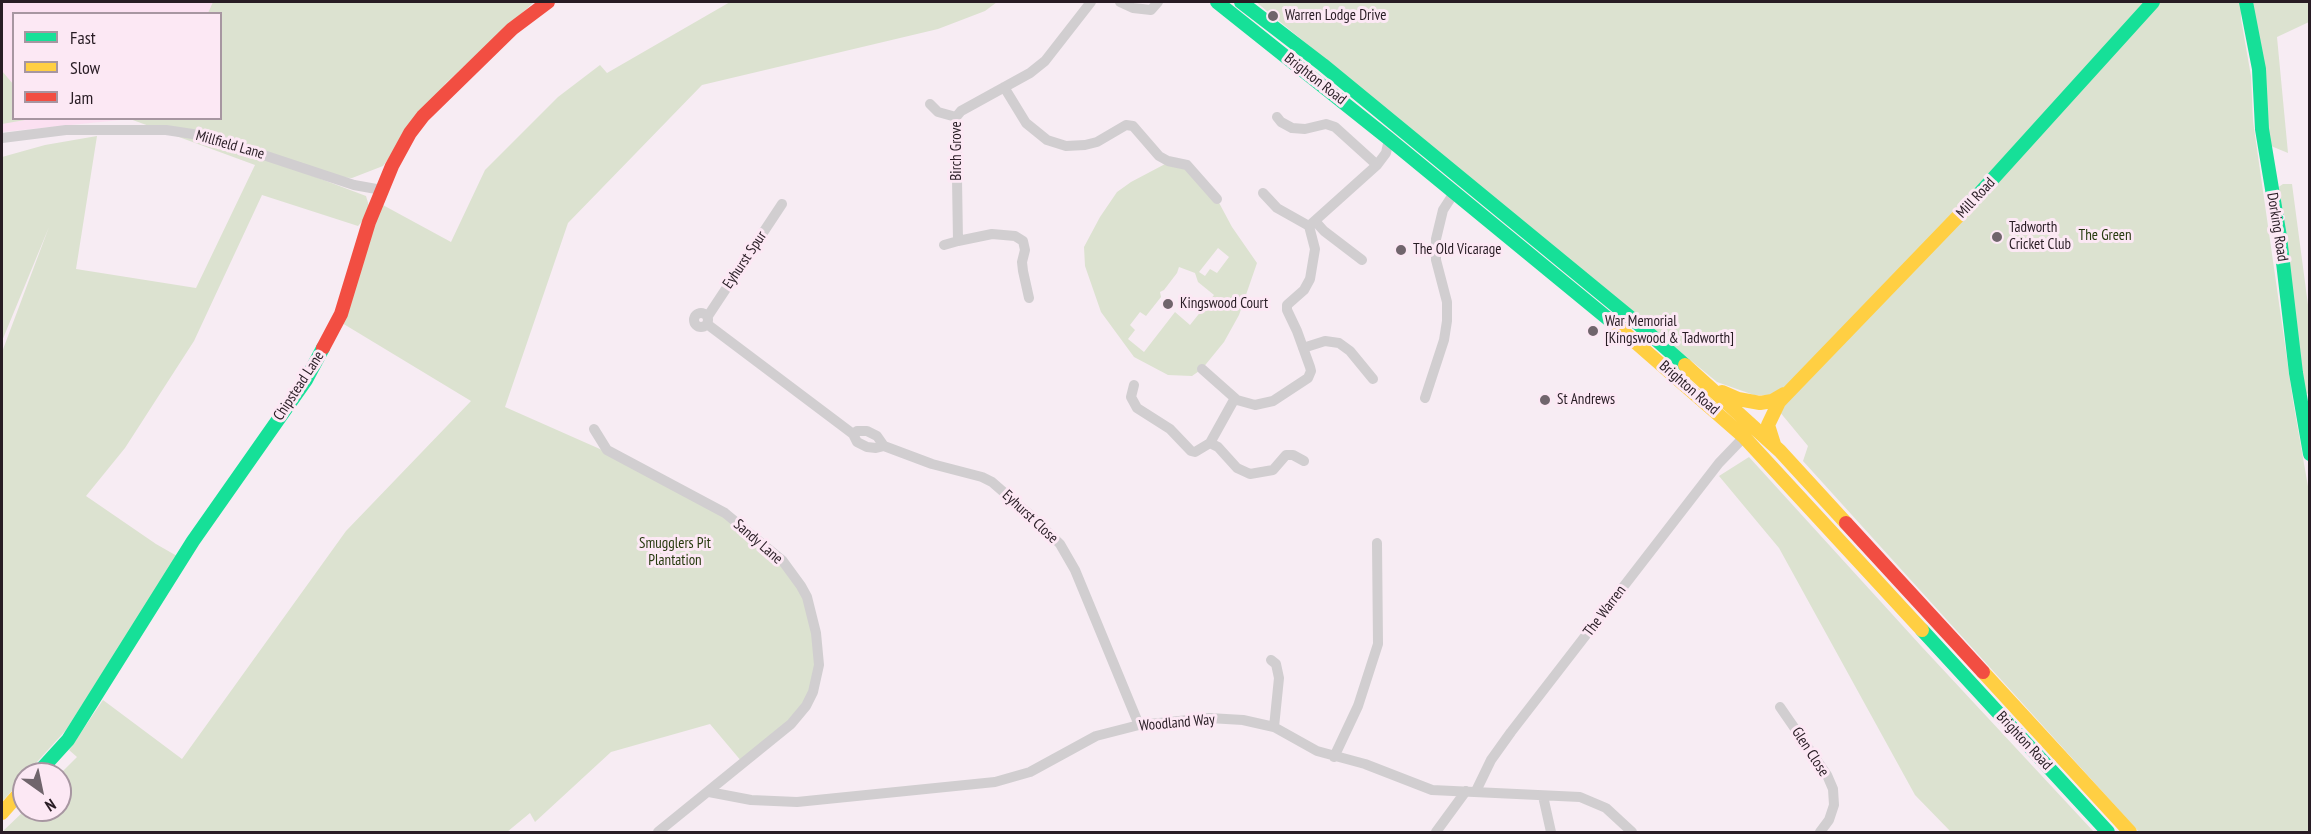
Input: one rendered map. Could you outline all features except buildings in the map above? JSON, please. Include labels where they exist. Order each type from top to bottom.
[{"type":"main road","name":"Chipstead Lane","points":[[48,762],[68,740],[193,541],[306,380],[341,314],[369,222],[410,133],[423,116],[512,29],[548,2]]},
{"type":"main road","name":"Brighton Road","points":[[1216,2],[1389,139],[1665,367],[1744,437],[2108,832]]},
{"type":"main road","name":"Brighton Road","points":[[1241,2],[1323,65],[1709,384],[1777,449],[2130,832]]},
{"type":"main road","name":"Mill Road","points":[[1777,449],[1768,425],[1774,409],[2000,173],[2153,2]]},
{"type":"main road","name":"Dorking Road","points":[[2246,2],[2259,69],[2262,129],[2305,395],[2310,454]]},
{"type":"main road","name":"Mill Road","points":[[1709,384],[1738,399],[1760,403],[1772,401],[1792,389]]},
{"type":"main road","points":[[2,813],[12,802]]},
{"type":"street","name":"Birch Grove","points":[[958,241],[956,117],[961,111],[1030,73],[1045,61],[1091,2]]},
{"type":"street","points":[[1120,2],[1133,8],[1151,10],[1158,2]]},
{"type":"street","points":[[1004,87],[1026,123],[1047,140],[1066,146],[1084,145],[1097,142],[1126,125],[1133,126],[1159,156],[1168,161],[1187,165],[1216,199]]},
{"type":"street","points":[[930,104],[939,112],[956,117]]},
{"type":"street","points":[[1277,117],[1286,126],[1292,128],[1305,129],[1326,124],[1335,127],[1377,165]]},
{"type":"street","name":"Millfield Lane","points":[[2,138],[66,130],[119,129],[206,136],[354,185],[382,190]]},
{"type":"street","points":[[1312,224],[1377,165],[1386,153],[1389,139]]},
{"type":"street","points":[[1263,193],[1277,208],[1324,231],[1362,260]]},
{"type":"street","points":[[1425,399],[1444,340],[1447,321],[1447,302],[1436,260],[1436,239],[1443,210],[1454,193]]},
{"type":"street","name":"Eyhurst Spur","points":[[707,320],[783,204]]},
{"type":"street","points":[[1202,369],[1235,398],[1249,405],[1267,404],[1304,381],[1311,371],[1287,305],[1304,290],[1310,279],[1315,249],[1312,224]]},
{"type":"street","points":[[944,245],[992,234],[1015,236],[1023,241],[1025,250],[1022,262],[1023,272],[1029,298]]},
{"type":"street","name":"Eyhurst Close","points":[[707,320],[853,434],[862,445],[876,448],[884,446],[932,464],[982,477],[992,482],[1053,536],[1075,570],[1138,725]]},
{"type":"street","points":[[1304,348],[1325,341],[1339,343],[1350,351],[1373,379]]},
{"type":"street","points":[[1134,386],[1131,397],[1137,408],[1170,429],[1187,450],[1195,452],[1210,443],[1235,398]]},
{"type":"street","name":"Sandy Lane","points":[[594,429],[607,450],[725,513],[782,560],[807,597],[816,633],[819,665],[813,692],[806,706],[791,724],[709,792],[670,828],[657,832]]},
{"type":"street","name":"The Warren","points":[[1436,832],[1471,791],[1504,741],[1719,463],[1744,437]]},
{"type":"street","points":[[1210,443],[1218,447],[1237,468],[1250,474],[1273,470],[1286,455],[1293,455],[1304,461]]},
{"type":"street","points":[[1334,757],[1358,706],[1378,644],[1377,543]]},
{"type":"street","points":[[1270,660],[1276,664],[1279,678],[1274,727]]},
{"type":"street","name":"Glen Close","points":[[1780,707],[1827,775],[1833,789],[1834,805],[1829,820],[1820,832]]},
{"type":"street","name":"Woodland Way","points":[[709,792],[751,800],[797,802],[995,782],[1030,772],[1096,736],[1138,725],[1209,718],[1243,720],[1274,727],[1310,748],[1334,757],[1365,764],[1432,790],[1573,796],[1594,801],[1606,808],[1632,832]]},
{"type":"street","points":[[1543,796],[1551,832]]},
{"type":"shaded area","points":[[2,2],[219,2],[215,12],[12,12],[12,120],[120,120],[2,132]]},
{"type":"shaded area","points":[[142,120],[181,120],[180,123]]},
{"type":"green space","points":[[213,2],[534,2],[446,83],[383,166],[352,178],[313,176],[366,196],[369,206],[366,217],[358,226],[262,195],[194,341],[125,448],[86,496],[177,556],[66,730],[37,762],[12,762],[12,791],[2,802],[2,352],[49,227],[2,341],[2,157],[45,145],[97,136],[76,269],[196,288],[255,165],[133,120],[222,120],[222,12],[208,12]]},
{"type":"green space","name":"Smugglers Pit Plantation","points":[[730,2],[997,2],[985,11],[938,29],[702,85],[568,223],[505,407],[618,457],[725,513],[782,560],[801,586],[819,665],[806,706],[742,762],[710,724],[611,752],[535,822],[530,813],[507,832],[2,832],[12,822],[72,822],[72,762],[77,757],[69,750],[103,700],[182,759],[346,531],[471,401],[342,323],[381,204],[451,242],[485,170],[558,97],[600,65],[607,73]]},
{"type":"green space","name":"The Green","points":[[1256,2],[2241,2],[2241,19],[2251,76],[2253,121],[2293,401],[2309,492],[2309,832],[2139,832],[1803,461],[1808,446],[1779,411],[1782,396],[1754,395],[1717,382]]},
{"type":"green space","points":[[2246,2],[2309,2],[2309,22],[2277,37],[2288,153],[2271,146]]},
{"type":"green space","points":[[2,71],[12,83],[12,120],[25,120],[2,124]]},
{"type":"green space","points":[[1177,161],[1217,199],[1232,227],[1257,263],[1239,315],[1224,342],[1202,369],[1192,376],[1168,375],[1134,357],[1101,312],[1085,266],[1084,247],[1117,192],[1167,163]],"holes":[[[1218,248],[1229,257],[1217,273],[1210,269],[1205,276],[1199,272]],[[1179,267],[1195,273],[1198,282],[1214,295],[1190,325],[1175,312],[1144,352],[1128,339],[1135,330],[1130,325],[1140,312],[1146,316],[1161,297],[1160,292],[1177,273]]]},
{"type":"green space","points":[[2283,184],[2292,184],[2310,320],[2309,393],[2299,397],[2271,192]]},
{"type":"green space","points":[[1749,457],[2094,832],[1951,832],[1915,795],[1779,548],[1719,476]]},
{"type":"traffic: fast","points":[[1217,2],[1389,139],[1618,327]]},
{"type":"traffic: fast","points":[[1241,2],[1323,65],[1685,365]]},
{"type":"traffic: fast","points":[[1970,204],[2153,2]]},
{"type":"traffic: fast","points":[[2246,2],[2259,69],[2262,129],[2280,237],[2296,373],[2310,454]]},
{"type":"traffic: fast","points":[[48,762],[68,740],[193,541],[306,380],[323,348]]},
{"type":"traffic: fast","points":[[1922,630],[2108,832]]},
{"type":"traffic: slow","points":[[1774,444],[1768,425],[1779,402],[1970,204]]},
{"type":"traffic: slow","points":[[1618,327],[1744,437],[1922,630]]},
{"type":"traffic: slow","points":[[1685,365],[1780,451],[1846,523]]},
{"type":"traffic: slow","points":[[1722,392],[1738,399],[1760,403],[1772,401],[1784,394]]},
{"type":"traffic: slow","points":[[1983,672],[2130,832]]},
{"type":"traffic: slow","points":[[2,813],[12,802]]},
{"type":"traffic: jam","points":[[323,348],[341,314],[369,222],[392,166],[410,133],[423,116],[512,29],[548,2]]},
{"type":"traffic: jam","points":[[1846,523],[1983,672]]},
{"type":"place","name":"Warren Lodge Drive","points":[[1273,16]]},
{"type":"place","name":"Tadworth Cricket Club","points":[[1997,237]]},
{"type":"place","name":"The Old Vicarage","points":[[1401,250]]},
{"type":"place","name":"Kingswood Court","points":[[1168,304]]},
{"type":"place","name":"War Memorial [Kingswood & Tadworth]","points":[[1593,331]]},
{"type":"place","name":"St Andrews","points":[[1545,400]]}]
